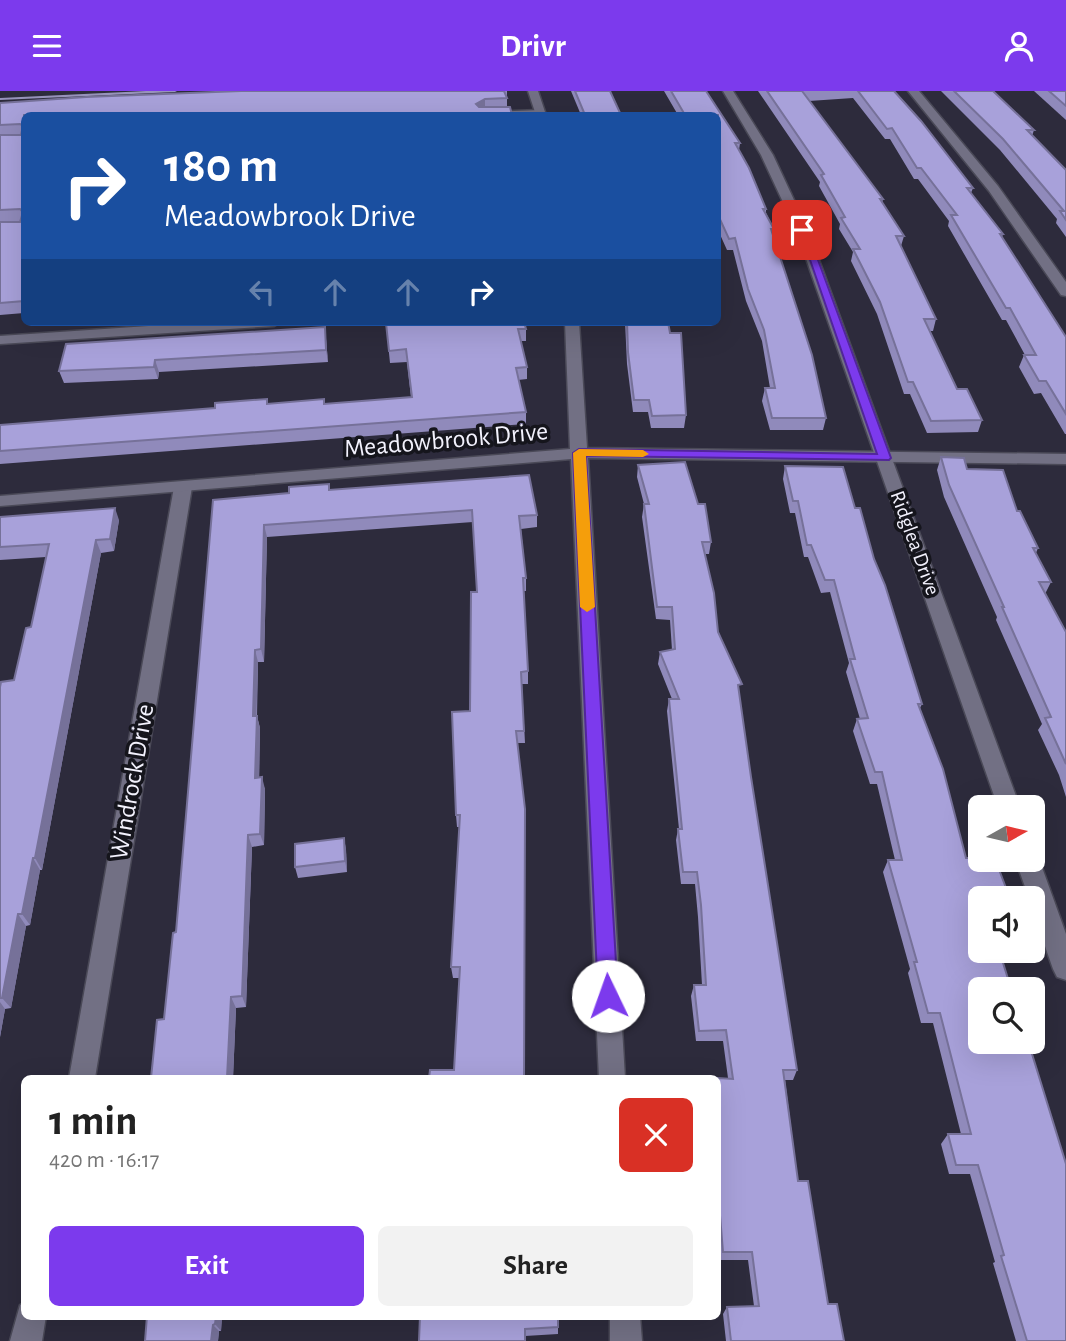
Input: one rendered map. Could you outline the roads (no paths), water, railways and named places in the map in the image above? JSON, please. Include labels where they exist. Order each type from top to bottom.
[{"type":"street","points":[[533,91],[540,112]]},
{"type":"street","name":"Ridglea Drive","points":[[727,91],[766,155],[802,230],[1005,795]]},
{"type":"street","points":[[912,91],[952,133],[977,165],[1066,292]]},
{"type":"street","points":[[0,340],[213,326]]},
{"type":"street","points":[[572,326],[612,1075]]},
{"type":"street","name":"Meadowbrook Drive","points":[[0,501],[579,453],[1066,459]]},
{"type":"street","name":"Windrock Drive","points":[[83,1075],[183,487]]},
{"type":"street","points":[[1032,872],[1066,969]]},
{"type":"street","points":[[26,1341],[30,1320]]},
{"type":"street","points":[[625,1320],[626,1341]]},
{"type":"waterway","points":[[0,99],[175,91]]}]
